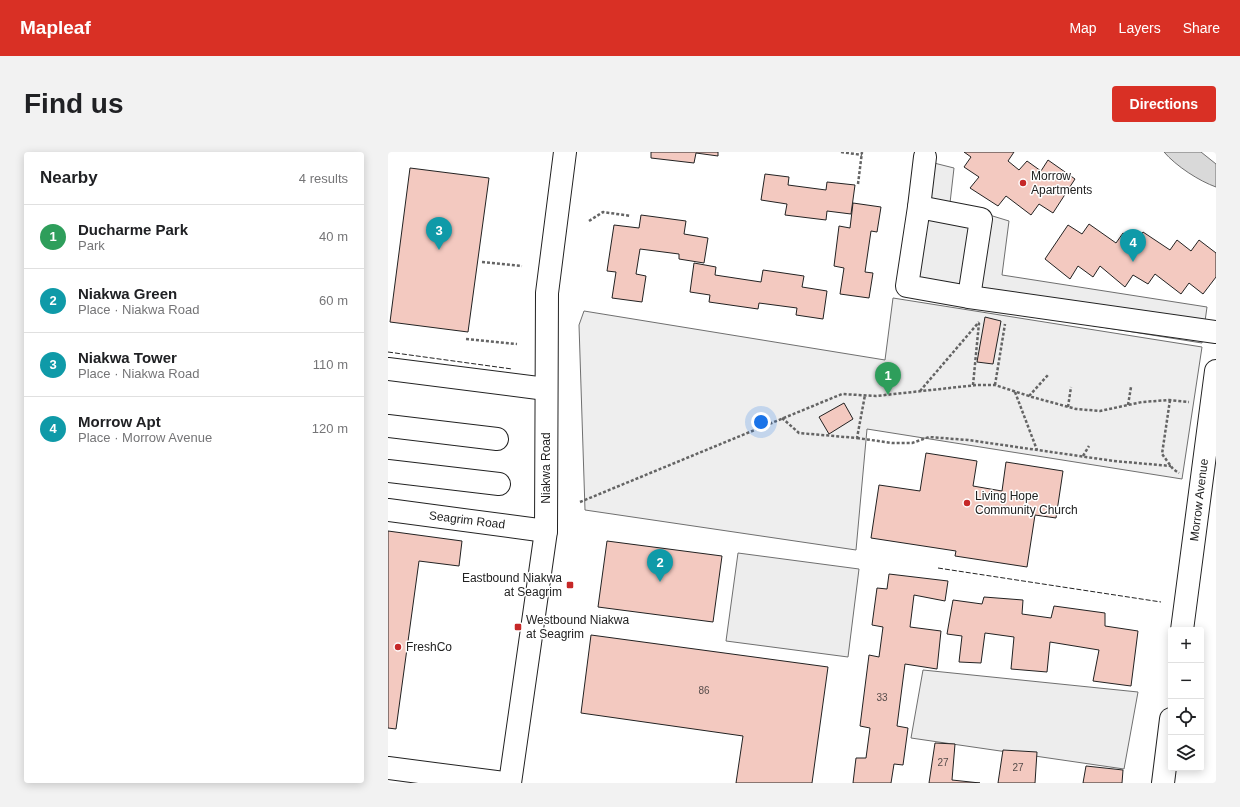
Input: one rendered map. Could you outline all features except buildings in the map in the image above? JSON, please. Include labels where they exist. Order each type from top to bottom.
[{"type":"street","name":"Niakwa Road","points":[[510,783],[546,531],[547,293],[564,152]]},
{"type":"street","points":[[925,156],[907,286],[976,298],[1216,332]]},
{"type":"street","points":[[919,207],[981,219],[976,298]]},
{"type":"street","points":[[388,369],[546,389]]},
{"type":"street","name":"Morrow Avenue","points":[[1182,627],[1216,371]]},
{"type":"street","points":[[388,426],[497,439]]},
{"type":"street","points":[[388,471],[499,484]]},
{"type":"street","name":"Seagrim Road","points":[[388,510],[546,531]]},
{"type":"street","points":[[1163,783],[1169,735]]},
{"type":"street","points":[[388,768],[504,783]]},
{"type":"path","points":[[841,152],[862,153],[858,184]]},
{"type":"path","points":[[589,221],[603,212],[631,216]]},
{"type":"path","points":[[482,262],[522,266]]},
{"type":"path","points":[[973,385],[979,323],[976,298]]},
{"type":"path","points":[[995,385],[1006,319]]},
{"type":"path","points":[[920,391],[979,323]]},
{"type":"path","points":[[466,339],[517,344]]},
{"type":"path","points":[[1029,396],[1048,375]]},
{"type":"path","points":[[580,502],[842,394],[876,396],[973,385],[995,385],[1076,409],[1100,411],[1142,402],[1170,400],[1191,403]]},
{"type":"path","points":[[1068,407],[1071,387]]},
{"type":"path","points":[[1128,405],[1131,387]]},
{"type":"path","points":[[1015,391],[1037,450]]},
{"type":"path","points":[[857,438],[866,395]]},
{"type":"path","points":[[1170,400],[1162,454],[1173,469],[1183,476]]},
{"type":"path","points":[[782,418],[799,432],[892,443],[912,443],[929,437],[968,440],[1083,456],[1171,466]]},
{"type":"path","points":[[1083,456],[1089,446]]},
{"type":"shaded area","points":[[1164,152],[1201,152],[1216,164],[1216,187],[1202,181],[1188,172],[1175,163]]},
{"type":"shaded area","name":"Morrow Apartments","points":[[918,159],[954,168],[950,203],[1009,221],[1002,275],[1207,307],[1202,343],[900,295]]},
{"type":"shaded area","points":[[893,298],[1202,347],[1182,479],[867,429],[856,550],[585,510],[579,325],[584,311],[885,360]]},
{"type":"shaded area","points":[[738,553],[859,569],[848,657],[726,641]]},
{"type":"shaded area","points":[[923,670],[1138,692],[1124,769],[911,738]]},
{"type":"fence","points":[[388,352],[512,369]]},
{"type":"fence","points":[[938,568],[1161,602]]},
{"type":"place","name":"Morrow Apartments","points":[[1023,183]]},
{"type":"place","name":"Niakwa Tower","points":[[439,250]]},
{"type":"place","name":"Morrow Apt","points":[[1133,262]]},
{"type":"place","name":"Ducharme Park","points":[[888,395]]},
{"type":"place","name":"Living Hope Community Church","points":[[967,503]]},
{"type":"place","name":"Niakwa Green","points":[[660,582]]},
{"type":"place","name":"Eastbound Niakwa at Seagrim","points":[[570,585]]},
{"type":"place","name":"Westbound Niakwa at Seagrim","points":[[518,627]]},
{"type":"place","name":"FreshCo","points":[[398,647]]}]
